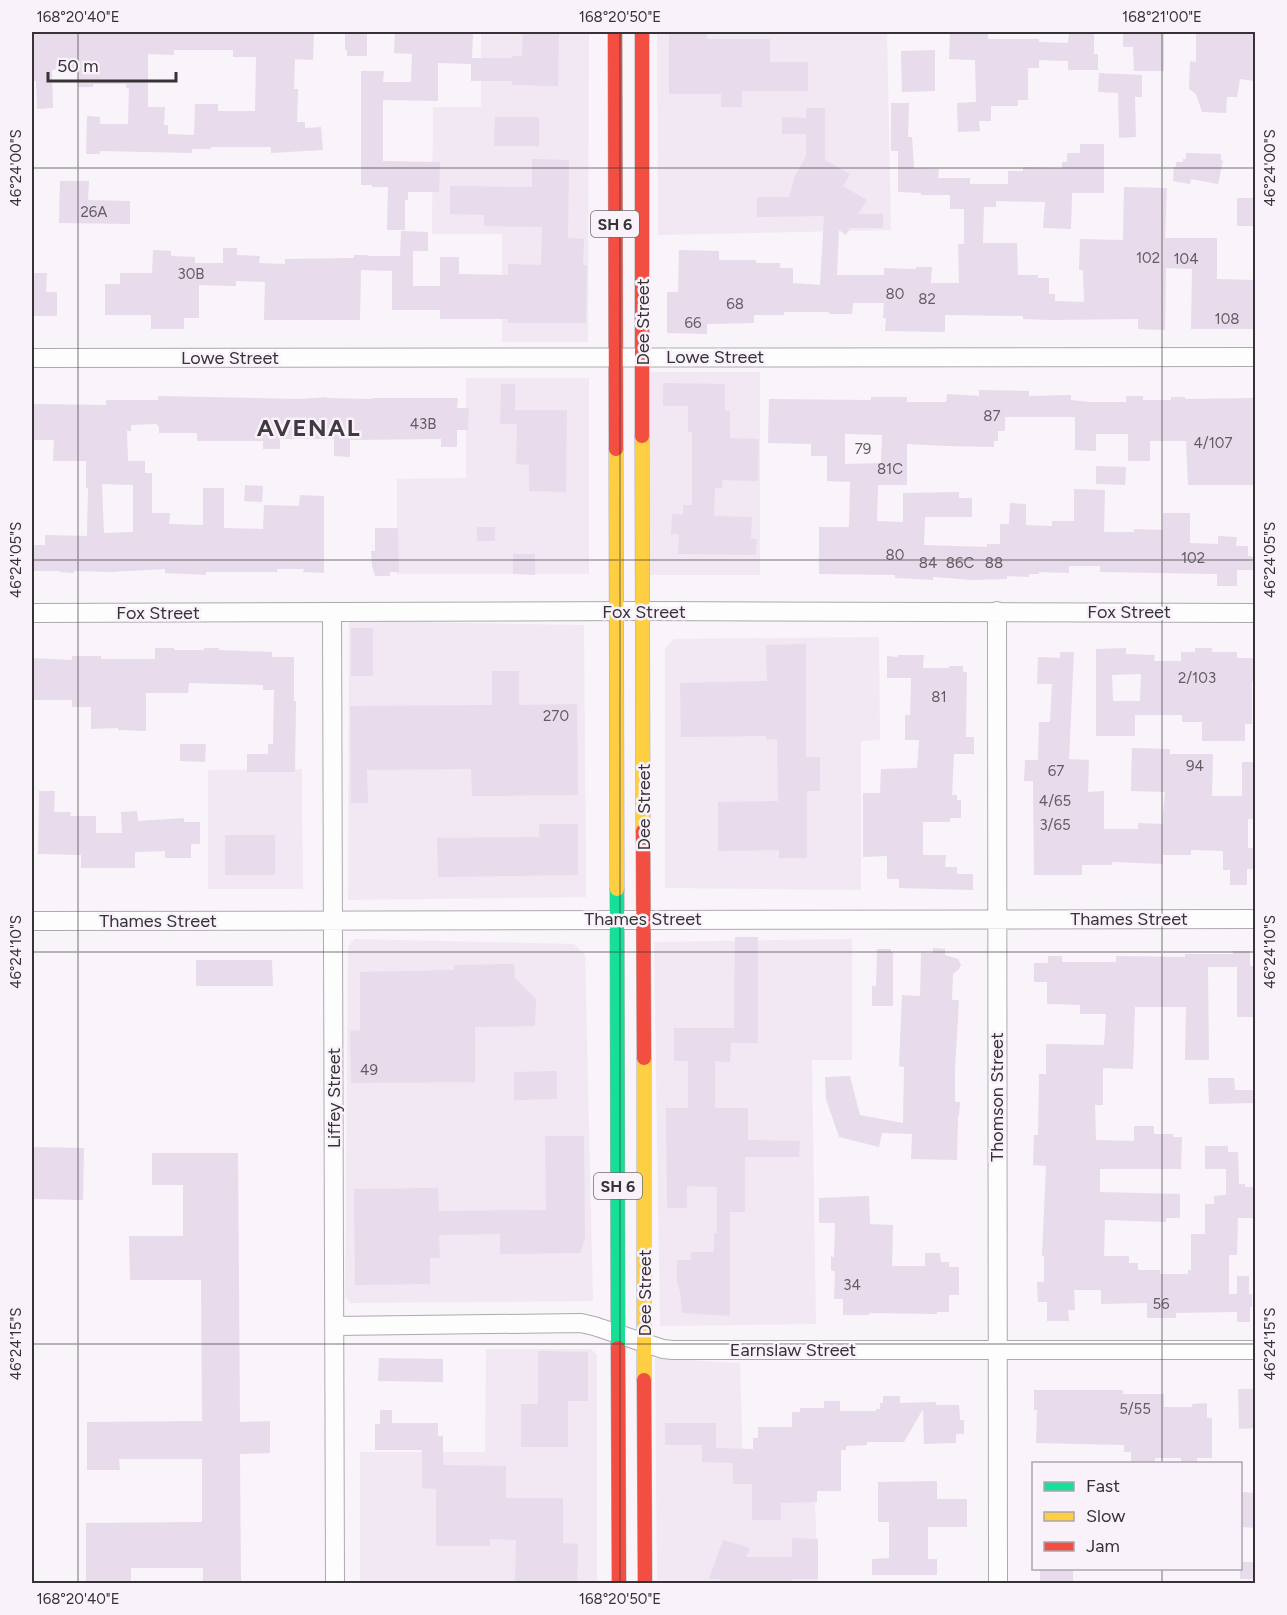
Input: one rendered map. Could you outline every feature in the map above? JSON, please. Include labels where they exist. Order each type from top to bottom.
[{"type":"main road","name":"Dee Street","points":[[615,32],[619,1584]]},
{"type":"main road","name":"Dee Street","points":[[642,32],[645,1584]]},
{"type":"street","name":"Lowe Street","points":[[32,358],[1256,357]]},
{"type":"street","name":"Fox Street","points":[[32,613],[997,611],[1256,613]]},
{"type":"street","name":"Thomson Street","points":[[997,611],[998,1584]]},
{"type":"street","name":"Liffey Street","points":[[332,613],[335,1584]]},
{"type":"street","name":"Thames Street","points":[[32,921],[1256,919]]},
{"type":"street","name":"Earnslaw Street","points":[[335,1326],[581,1323],[663,1349],[673,1350],[1256,1350]]},
{"type":"shaded area","points":[[481,32],[589,32],[588,342],[502,342],[502,234],[432,234],[433,107],[481,107]]},
{"type":"shaded area","points":[[657,32],[887,32],[891,230],[658,235]]},
{"type":"shaded area","points":[[650,372],[760,372],[760,575],[650,575]]},
{"type":"shaded area","points":[[466,378],[589,378],[589,574],[397,574],[397,479],[466,478]]},
{"type":"shaded area","points":[[349,621],[584,625],[586,897],[348,900]]},
{"type":"shaded area","points":[[879,637],[880,740],[861,741],[861,890],[665,888],[665,648],[674,639]]},
{"type":"shaded area","points":[[302,769],[303,889],[208,889],[208,770]]},
{"type":"shaded area","points":[[354,939],[574,944],[585,955],[593,1301],[351,1303],[345,1297],[348,947]]},
{"type":"shaded area","points":[[852,939],[852,1060],[812,1060],[816,1324],[660,1326],[654,942]]},
{"type":"shaded area","points":[[486,1349],[591,1349],[597,1355],[597,1583],[360,1583],[360,1452],[485,1452]]},
{"type":"shaded area","points":[[655,1358],[740,1363],[743,1472],[814,1473],[818,1583],[657,1583]]},
{"type":"building","points":[[32,32],[314,32],[313,60],[295,59],[294,89],[298,89],[297,122],[305,122],[305,128],[321,127],[323,150],[271,153],[271,147],[211,147],[211,149],[192,149],[192,153],[100,151],[100,154],[86,154],[87,116],[100,117],[100,124],[128,124],[129,88],[126,88],[126,84],[93,84],[93,87],[78,87],[78,69],[52,70],[53,108],[37,109],[36,81],[32,81]],"holes":[[[174,50],[233,50],[233,57],[256,57],[255,111],[218,111],[218,104],[195,104],[194,135],[168,134],[168,125],[164,125],[165,107],[148,107],[148,54],[174,55]]]},
{"type":"building","points":[[345,32],[367,32],[367,56],[347,56]]},
{"type":"building","points":[[395,32],[473,32],[472,58],[512,58],[512,56],[522,56],[523,32],[559,32],[558,86],[512,85],[512,81],[471,81],[471,64],[438,63],[438,101],[383,100],[383,161],[440,162],[439,192],[408,192],[408,200],[405,200],[405,230],[387,230],[388,187],[361,185],[361,71],[384,71],[383,82],[411,82],[412,54],[394,53]]},
{"type":"building","points":[[669,32],[707,32],[707,39],[770,39],[770,62],[808,62],[808,91],[742,91],[742,107],[721,107],[721,94],[669,94]]},
{"type":"building","points":[[971,32],[988,32],[988,39],[1039,39],[1039,42],[1068,43],[1069,32],[1094,32],[1094,54],[1098,54],[1098,70],[1068,70],[1068,61],[1039,60],[1039,68],[1028,68],[1028,100],[1018,100],[1018,106],[991,106],[991,121],[979,121],[980,131],[958,132],[957,103],[976,102],[975,60],[949,59],[950,34],[971,34]]},
{"type":"building","points":[[1123,32],[1164,32],[1164,71],[1134,71],[1133,47],[1123,47]]},
{"type":"building","points":[[1196,32],[1256,32],[1254,81],[1240,79],[1237,97],[1227,97],[1226,113],[1202,112],[1196,94],[1189,89],[1190,61],[1196,62]]},
{"type":"building","points":[[935,50],[935,91],[902,92],[901,51]]},
{"type":"building","points":[[1099,73],[1142,75],[1142,97],[1135,97],[1136,137],[1119,138],[1118,93],[1098,92]]},
{"type":"building","points":[[891,103],[909,103],[908,137],[912,137],[914,168],[939,169],[938,178],[970,178],[970,184],[1008,184],[1008,171],[1023,171],[1023,167],[1062,168],[1062,162],[1067,162],[1067,153],[1080,153],[1080,144],[1104,144],[1104,193],[1072,193],[1071,229],[1043,228],[1045,202],[996,201],[996,207],[984,207],[983,243],[1017,243],[1018,275],[1038,275],[1038,278],[1049,278],[1049,294],[1055,294],[1055,301],[1084,302],[1083,270],[1079,270],[1080,239],[1123,240],[1124,187],[1167,188],[1165,238],[1217,238],[1217,279],[1256,280],[1256,329],[1191,329],[1192,269],[1166,268],[1165,330],[1138,329],[1138,319],[1049,320],[1023,319],[1023,316],[945,315],[945,332],[885,331],[884,303],[853,303],[852,314],[784,312],[784,315],[754,315],[754,323],[707,324],[707,334],[667,333],[667,292],[678,292],[679,250],[719,251],[719,260],[756,260],[756,263],[780,263],[780,268],[793,268],[793,283],[820,285],[824,216],[757,217],[757,197],[789,197],[795,176],[806,156],[806,134],[782,134],[782,117],[806,118],[806,108],[825,108],[825,160],[850,174],[843,186],[867,200],[858,214],[883,214],[883,228],[850,228],[846,235],[839,230],[837,275],[884,275],[884,268],[932,267],[931,283],[959,283],[958,244],[964,244],[964,209],[950,209],[950,195],[898,192],[898,151],[891,151]]},
{"type":"building","points":[[495,117],[539,117],[539,146],[494,146]]},
{"type":"building","points":[[1186,153],[1221,154],[1223,161],[1218,184],[1191,179],[1190,184],[1173,181],[1176,162],[1183,162],[1183,159],[1186,159]]},
{"type":"building","points":[[532,159],[569,160],[568,238],[584,239],[583,265],[587,265],[586,323],[508,323],[508,319],[440,319],[440,310],[392,310],[392,271],[361,270],[360,320],[264,320],[265,282],[236,281],[236,286],[199,285],[199,318],[184,318],[184,329],[151,329],[151,315],[105,315],[105,284],[120,284],[120,273],[152,273],[153,250],[171,251],[171,256],[195,257],[195,263],[223,263],[223,248],[237,248],[237,255],[260,256],[259,263],[285,264],[285,259],[354,258],[354,255],[400,256],[401,231],[428,232],[428,251],[413,251],[413,286],[440,286],[440,257],[459,257],[459,274],[508,275],[508,264],[541,265],[542,227],[484,226],[484,215],[450,214],[450,186],[532,187]]},
{"type":"building","points":[[60,181],[89,181],[88,200],[130,201],[130,224],[59,223]]},
{"type":"building","points":[[1237,198],[1256,198],[1256,226],[1237,226]]},
{"type":"building","points":[[32,273],[47,273],[46,292],[57,292],[57,316],[32,316]]},
{"type":"building","points":[[663,383],[725,384],[725,411],[730,411],[730,438],[759,439],[758,481],[722,480],[722,488],[715,488],[714,516],[752,517],[751,539],[757,539],[756,555],[678,554],[679,534],[671,534],[672,514],[683,515],[683,505],[692,505],[692,432],[688,432],[688,406],[663,406]]},
{"type":"building","points":[[501,384],[515,384],[515,410],[567,410],[566,492],[529,491],[529,465],[516,464],[517,424],[500,424]]},
{"type":"building","points":[[979,390],[1029,391],[1029,396],[1071,395],[1071,400],[1090,402],[1126,402],[1126,396],[1143,396],[1143,400],[1171,400],[1171,397],[1185,397],[1185,399],[1254,398],[1254,485],[1188,485],[1186,441],[1150,441],[1150,461],[1128,461],[1128,434],[1096,434],[1096,451],[1075,450],[1075,417],[1005,417],[1005,431],[998,431],[998,441],[994,441],[994,447],[907,444],[907,485],[878,485],[877,521],[903,522],[903,493],[959,492],[959,498],[972,498],[972,517],[925,517],[924,545],[987,547],[987,544],[1000,544],[1000,524],[1009,524],[1010,503],[1026,504],[1026,525],[1052,526],[1052,521],[1074,521],[1074,489],[1105,490],[1104,532],[1134,532],[1134,529],[1163,530],[1163,513],[1190,513],[1190,543],[1218,544],[1218,536],[1237,537],[1236,546],[1248,546],[1248,556],[1256,557],[1256,570],[1237,570],[1237,586],[1217,586],[1217,574],[1100,572],[1100,566],[1069,566],[1069,573],[1039,572],[1039,574],[1029,574],[1029,577],[1007,576],[1007,579],[972,580],[933,577],[933,580],[895,578],[895,575],[819,574],[819,527],[849,527],[850,482],[827,481],[827,456],[811,456],[811,444],[768,443],[769,399],[871,400],[871,397],[907,397],[907,402],[946,402],[947,394],[979,396]],"holes":[[[845,434],[882,435],[881,463],[845,464]]]},
{"type":"building","points":[[158,396],[299,399],[327,397],[458,398],[457,408],[469,408],[468,430],[457,430],[457,447],[441,447],[441,439],[350,440],[350,457],[334,456],[334,439],[280,439],[280,449],[263,449],[263,441],[197,441],[197,433],[159,433],[157,424],[131,425],[131,431],[127,431],[128,461],[145,461],[145,473],[152,473],[152,513],[170,513],[169,524],[203,525],[203,488],[224,488],[224,528],[263,529],[264,505],[299,506],[300,495],[324,496],[324,573],[303,572],[304,569],[277,569],[277,572],[206,572],[206,575],[165,573],[165,569],[74,571],[74,573],[32,571],[32,545],[45,545],[45,535],[87,536],[88,488],[86,488],[86,461],[53,461],[54,440],[32,440],[32,404],[106,405],[106,400],[158,400]],"holes":[[[102,484],[133,485],[133,532],[104,533]]]},
{"type":"building","points":[[1096,466],[1126,467],[1125,485],[1096,484]]},
{"type":"building","points":[[245,485],[263,486],[262,502],[244,501]]},
{"type":"building","points":[[477,527],[495,527],[495,541],[477,541]]},
{"type":"building","points":[[375,528],[398,528],[399,572],[390,572],[390,576],[375,576],[371,551],[375,551]]},
{"type":"building","points":[[513,554],[535,554],[535,575],[513,574]]},
{"type":"building","points":[[351,628],[373,628],[373,676],[351,676]]},
{"type":"building","points":[[806,644],[806,757],[820,757],[820,791],[807,791],[807,858],[779,858],[779,850],[718,851],[718,802],[778,801],[777,739],[766,740],[766,736],[681,737],[680,683],[767,681],[766,645]]},
{"type":"building","points":[[155,648],[204,650],[204,648],[219,648],[219,650],[272,652],[272,657],[294,657],[295,772],[247,772],[247,754],[268,754],[268,744],[273,744],[274,690],[263,690],[263,685],[189,683],[188,693],[146,693],[146,731],[118,730],[118,728],[91,729],[91,707],[72,707],[72,700],[32,700],[32,658],[72,660],[72,656],[101,656],[101,659],[155,659]]},
{"type":"building","points":[[1126,648],[1126,654],[1155,655],[1154,661],[1181,661],[1181,652],[1195,652],[1195,648],[1212,648],[1212,652],[1237,652],[1237,658],[1256,658],[1256,681],[1252,681],[1252,724],[1245,724],[1245,741],[1202,741],[1202,722],[1182,722],[1182,715],[1135,715],[1135,736],[1096,736],[1096,649]],"holes":[[[1141,674],[1140,701],[1113,701],[1112,675]]]},
{"type":"building","points":[[1060,652],[1074,652],[1069,759],[1089,760],[1088,792],[1104,791],[1104,829],[1138,829],[1138,823],[1162,824],[1165,792],[1131,791],[1132,748],[1170,749],[1170,754],[1213,754],[1212,796],[1242,796],[1242,762],[1256,762],[1256,819],[1248,819],[1248,848],[1256,848],[1256,869],[1247,869],[1247,885],[1230,885],[1230,870],[1223,870],[1223,851],[1191,850],[1191,855],[1163,855],[1163,864],[1112,862],[1112,865],[1082,865],[1082,875],[1034,875],[1033,781],[1024,781],[1025,760],[1038,760],[1039,722],[1050,722],[1052,684],[1037,684],[1038,657],[1060,658]]},
{"type":"building","points":[[898,655],[924,655],[923,668],[963,666],[963,672],[967,672],[966,737],[974,737],[974,754],[954,754],[952,795],[957,795],[957,800],[961,800],[961,818],[950,818],[950,822],[923,822],[923,855],[946,855],[945,867],[957,867],[957,874],[973,874],[973,890],[899,888],[899,879],[887,879],[887,856],[863,857],[863,793],[880,793],[881,769],[917,768],[919,740],[905,740],[905,715],[910,715],[911,678],[887,678],[887,656],[898,657]]},
{"type":"building","points":[[492,671],[519,671],[519,705],[577,704],[578,795],[472,796],[471,769],[367,770],[368,803],[351,803],[350,706],[492,705]]},
{"type":"building","points":[[180,744],[206,744],[205,762],[180,761]]},
{"type":"building","points":[[39,791],[55,791],[54,812],[71,812],[70,816],[96,816],[96,833],[122,833],[121,812],[137,811],[138,821],[184,818],[184,822],[200,822],[200,844],[191,844],[191,858],[165,858],[165,851],[135,852],[135,868],[81,868],[81,855],[38,854]]},
{"type":"building","points":[[539,824],[578,824],[578,875],[438,877],[437,838],[539,837]]},
{"type":"building","points":[[225,835],[275,835],[275,875],[225,875]]},
{"type":"building","points":[[735,937],[758,937],[758,1043],[731,1043],[730,1062],[715,1061],[715,1108],[748,1108],[748,1140],[800,1141],[799,1157],[745,1157],[745,1212],[730,1212],[730,1316],[682,1313],[677,1284],[677,1260],[691,1260],[691,1252],[714,1252],[714,1233],[717,1233],[717,1187],[687,1186],[687,1208],[667,1208],[666,1108],[688,1108],[688,1061],[674,1061],[674,1028],[734,1028]]},
{"type":"building","points":[[933,948],[945,949],[945,955],[958,959],[961,965],[953,974],[952,1000],[959,1000],[955,1068],[955,1102],[960,1102],[957,1160],[911,1159],[912,1134],[882,1133],[879,1147],[839,1137],[826,1099],[825,1077],[850,1076],[860,1115],[903,1123],[904,1067],[899,1066],[902,995],[920,996],[921,953],[933,953]]},
{"type":"building","points":[[877,949],[891,949],[893,952],[893,1006],[872,1006],[872,986],[876,986]]},
{"type":"building","points":[[1233,951],[1250,951],[1250,966],[1256,966],[1256,1017],[1237,1017],[1237,967],[1208,967],[1209,1060],[1185,1060],[1186,1007],[1135,1007],[1133,1069],[1103,1068],[1103,1105],[1095,1105],[1096,1140],[1134,1141],[1134,1126],[1154,1126],[1154,1134],[1173,1134],[1173,1137],[1182,1137],[1181,1169],[1100,1169],[1100,1192],[1180,1194],[1180,1218],[1166,1218],[1166,1222],[1105,1220],[1104,1256],[1129,1256],[1129,1263],[1138,1263],[1138,1270],[1160,1270],[1160,1274],[1188,1274],[1188,1270],[1191,1270],[1191,1234],[1205,1234],[1205,1204],[1214,1204],[1214,1196],[1226,1195],[1226,1169],[1205,1169],[1205,1146],[1228,1146],[1228,1152],[1238,1152],[1239,1184],[1245,1184],[1245,1187],[1256,1187],[1256,1218],[1238,1218],[1237,1255],[1229,1255],[1229,1294],[1237,1294],[1237,1276],[1249,1276],[1249,1294],[1252,1294],[1250,1322],[1237,1322],[1237,1312],[1176,1313],[1176,1318],[1147,1318],[1147,1303],[1101,1304],[1101,1290],[1074,1290],[1075,1310],[1068,1310],[1069,1321],[1047,1321],[1047,1302],[1038,1302],[1037,1282],[1044,1282],[1044,1256],[1042,1256],[1046,1166],[1033,1165],[1034,1135],[1038,1135],[1039,1074],[1046,1074],[1046,1044],[1104,1045],[1106,1014],[1080,1014],[1080,1005],[1047,1004],[1047,982],[1034,982],[1034,963],[1048,963],[1048,956],[1062,956],[1062,962],[1116,962],[1116,956],[1185,957],[1185,954],[1233,954]]},
{"type":"building","points":[[196,960],[272,960],[273,986],[196,986]]},
{"type":"building","points":[[514,964],[515,978],[536,999],[535,1026],[475,1027],[475,1082],[351,1083],[350,1031],[360,1030],[360,972],[454,970],[454,965]]},
{"type":"building","points":[[557,1071],[557,1099],[514,1100],[514,1072]]},
{"type":"building","points":[[1208,1078],[1234,1078],[1235,1090],[1256,1090],[1256,1103],[1209,1104]]},
{"type":"building","points":[[545,1136],[584,1136],[585,1239],[580,1253],[500,1254],[500,1234],[439,1235],[440,1258],[430,1258],[430,1284],[355,1285],[354,1189],[438,1188],[439,1211],[546,1210]]},
{"type":"building","points":[[32,1147],[84,1148],[83,1200],[32,1199]]},
{"type":"building","points":[[152,1153],[238,1153],[240,1422],[270,1421],[270,1453],[240,1454],[241,1584],[203,1584],[203,1568],[131,1568],[131,1584],[86,1584],[86,1523],[202,1522],[202,1459],[119,1459],[120,1470],[87,1470],[87,1422],[202,1421],[201,1280],[130,1280],[129,1236],[183,1236],[183,1185],[152,1185]]},
{"type":"building","points":[[869,1196],[870,1224],[893,1225],[892,1266],[925,1266],[925,1253],[940,1253],[941,1262],[949,1262],[949,1267],[959,1267],[959,1295],[949,1295],[949,1312],[843,1315],[843,1299],[834,1299],[835,1271],[831,1271],[831,1256],[834,1257],[835,1223],[819,1223],[819,1198]]},
{"type":"building","points":[[538,1351],[588,1352],[588,1401],[568,1401],[568,1447],[521,1447],[521,1404],[538,1404]]},
{"type":"building","points":[[379,1358],[443,1359],[443,1382],[378,1381]]},
{"type":"building","points":[[1238,1389],[1256,1389],[1256,1428],[1239,1429]]},
{"type":"building","points":[[1034,1390],[1123,1390],[1123,1394],[1164,1394],[1164,1407],[1192,1407],[1192,1404],[1207,1403],[1207,1418],[1212,1418],[1212,1458],[1197,1458],[1197,1462],[1181,1462],[1181,1458],[1155,1458],[1155,1462],[1131,1462],[1131,1452],[1124,1452],[1124,1445],[1036,1443],[1037,1410],[1034,1410]]},
{"type":"building","points":[[883,1396],[900,1396],[900,1403],[936,1402],[936,1405],[959,1405],[960,1420],[964,1420],[964,1434],[956,1434],[956,1443],[924,1444],[923,1409],[904,1442],[867,1442],[867,1445],[846,1446],[846,1450],[841,1450],[841,1491],[817,1491],[817,1502],[781,1503],[781,1520],[752,1520],[752,1484],[733,1484],[733,1463],[702,1462],[702,1445],[665,1445],[665,1423],[716,1423],[716,1448],[753,1449],[753,1438],[758,1438],[758,1427],[792,1427],[792,1412],[800,1412],[800,1408],[824,1408],[824,1401],[840,1401],[840,1411],[876,1411],[880,1409],[880,1403],[883,1403]]},
{"type":"building","points":[[380,1410],[392,1410],[392,1423],[438,1423],[438,1436],[443,1436],[443,1465],[506,1466],[506,1498],[563,1498],[563,1543],[578,1544],[577,1584],[515,1584],[516,1540],[490,1539],[490,1546],[436,1546],[436,1489],[422,1488],[422,1450],[375,1450],[375,1424],[380,1424]]},
{"type":"building","points":[[937,1481],[937,1499],[967,1499],[967,1527],[928,1527],[928,1559],[937,1559],[937,1575],[872,1575],[872,1559],[889,1558],[889,1522],[878,1522],[878,1482]]},
{"type":"building","points":[[1242,1492],[1256,1493],[1256,1528],[1242,1527]]},
{"type":"building","points":[[792,1538],[818,1539],[818,1579],[792,1579],[792,1584],[720,1584],[720,1579],[709,1579],[723,1540],[750,1548],[746,1557],[792,1557]]},
{"type":"building","points":[[1242,1562],[1256,1562],[1256,1579],[1240,1579]]},
{"type":"building","points":[[1040,1570],[1073,1570],[1073,1584],[1040,1584]]},
{"type":"traffic: fast","points":[[617,889],[618,1348]]},
{"type":"traffic: slow","points":[[642,436],[643,831]]},
{"type":"traffic: slow","points":[[616,449],[617,889]]},
{"type":"traffic: slow","points":[[644,1058],[644,1380]]},
{"type":"traffic: jam","points":[[615,32],[616,449]]},
{"type":"traffic: jam","points":[[642,32],[642,436]]},
{"type":"traffic: jam","points":[[643,831],[644,1058]]},
{"type":"traffic: jam","points":[[618,1348],[619,1584]]},
{"type":"traffic: jam","points":[[644,1380],[645,1584]]},
{"type":"district","name":"AVENAL","points":[[309,428]]}]
